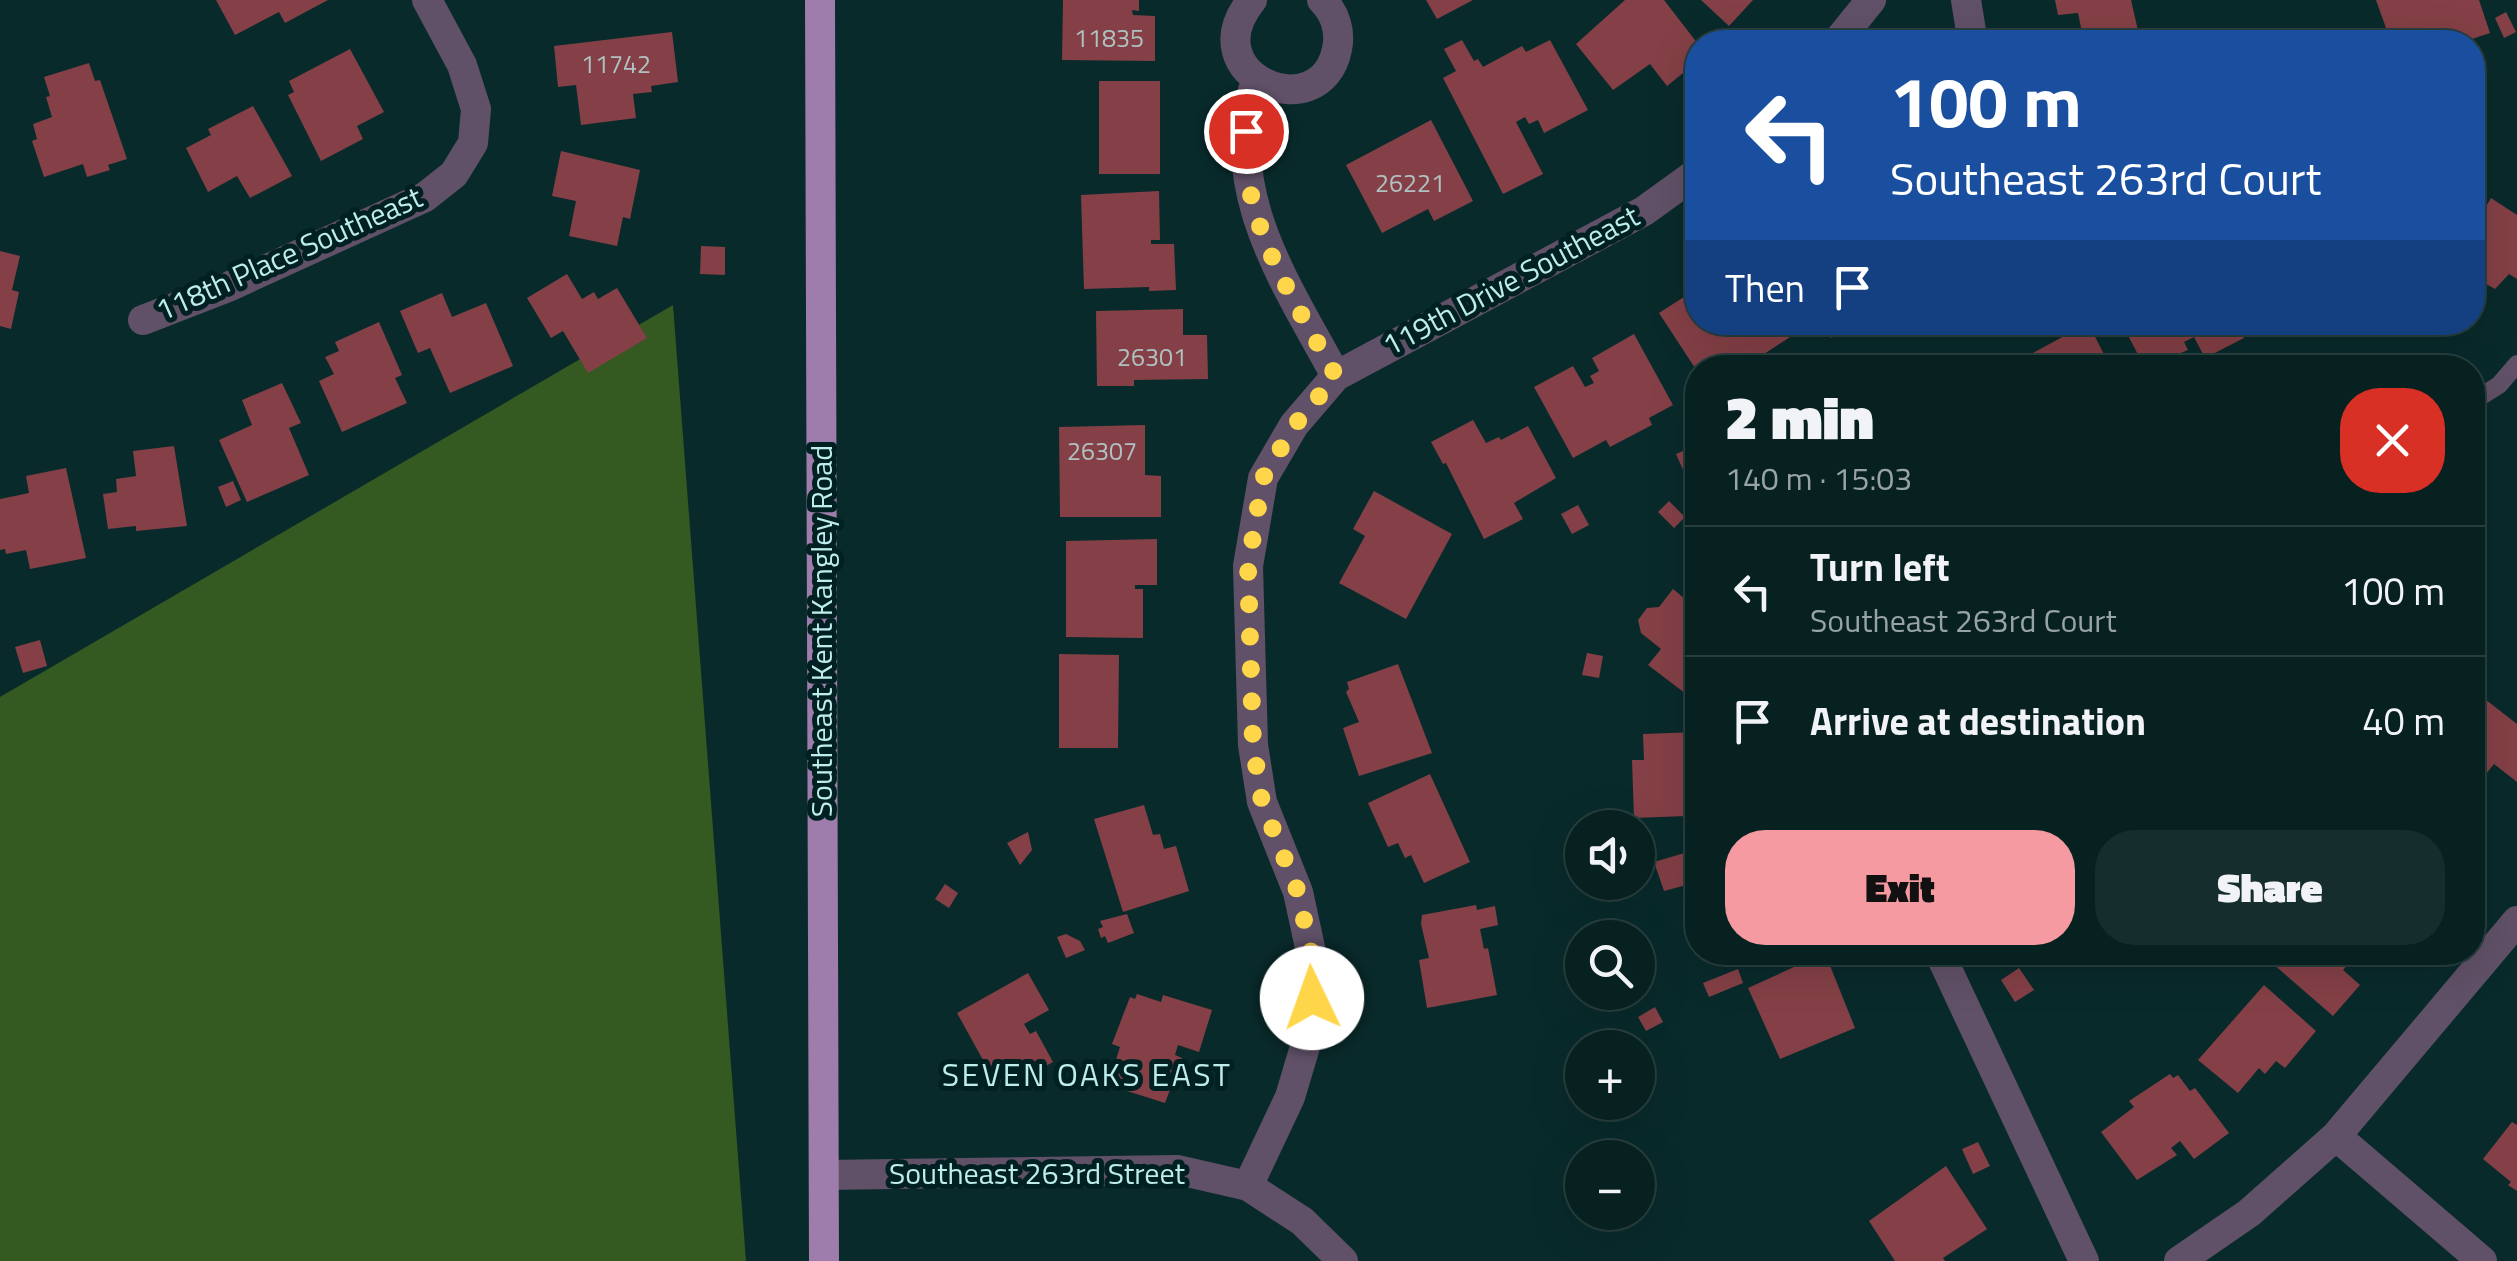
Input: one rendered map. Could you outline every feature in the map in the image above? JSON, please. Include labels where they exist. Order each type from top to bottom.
[{"type":"main road","name":"Southeast Kent Kangley Road","points":[[820,0],[824,1261]]},
{"type":"street","name":"118th Place Southeast","points":[[143,320],[228,287],[426,197],[454,174],[473,144],[476,109],[462,65],[428,0]]},
{"type":"street","points":[[1252,0],[1240,15],[1235,32],[1236,50],[1256,80],[1270,88],[1287,90],[1303,88],[1329,70],[1339,39],[1336,22],[1322,0]]},
{"type":"street","points":[[1847,30],[1870,0]]},
{"type":"street","points":[[1966,0],[1971,30]]},
{"type":"street","points":[[1256,80],[1249,102],[1244,160],[1254,210],[1282,274],[1336,376]]},
{"type":"street","name":"119th Drive Southeast","points":[[1248,1186],[1290,1097],[1310,1030],[1314,966],[1298,892],[1262,802],[1253,745],[1248,566],[1263,478],[1294,426],[1336,376],[1644,211],[1685,181]]},
{"type":"street","points":[[2485,958],[2517,920]]},
{"type":"street","points":[[1946,965],[2084,1261]]},
{"type":"street","points":[[2179,1261],[2249,1213],[2336,1136],[2479,965]]},
{"type":"street","points":[[2336,1136],[2482,1261]]},
{"type":"street","name":"Southeast 263rd Street","points":[[824,1174],[1178,1170],[1248,1186],[1302,1221],[1343,1261]]},
{"type":"lane","points":[[2485,394],[2499,386],[2517,364]]},
{"type":"green space","points":[[673,305],[746,1261],[0,1261],[0,697]]},
{"type":"building","points":[[216,0],[328,0],[285,23],[279,12],[235,35]]},
{"type":"building","points":[[1063,0],[1139,0],[1139,11],[1132,10],[1133,15],[1155,16],[1155,61],[1062,60]]},
{"type":"building","points":[[1426,0],[1473,0],[1437,19]]},
{"type":"building","points":[[1625,0],[1664,0],[1687,30],[1685,71],[1667,86],[1650,64],[1613,90],[1576,44]]},
{"type":"building","points":[[1701,0],[1753,0],[1729,26]]},
{"type":"building","points":[[2055,0],[2131,0],[2138,30],[2082,30],[2078,13],[2058,15]]},
{"type":"building","points":[[2376,0],[2479,0],[2490,33],[2485,35],[2485,30],[2387,30]]},
{"type":"building","points":[[2506,12],[2516,32],[2504,38],[2495,18]]},
{"type":"building","points":[[672,32],[678,82],[651,86],[652,92],[633,94],[636,118],[581,125],[576,85],[558,87],[554,46]]},
{"type":"building","points":[[1462,40],[1474,61],[1478,59],[1483,67],[1522,46],[1526,52],[1550,40],[1588,110],[1544,133],[1538,120],[1529,124],[1525,117],[1516,122],[1543,174],[1503,194],[1443,78],[1456,71],[1444,49]]},
{"type":"building","points":[[350,49],[384,112],[357,126],[363,139],[321,161],[288,95],[294,92],[289,81]]},
{"type":"building","points":[[89,63],[95,81],[100,80],[127,159],[108,165],[110,170],[87,177],[83,164],[44,177],[32,141],[37,139],[33,124],[52,117],[44,77]]},
{"type":"building","points":[[1099,81],[1160,81],[1160,174],[1099,174]]},
{"type":"building","points":[[253,106],[292,176],[250,198],[237,176],[208,192],[186,148],[211,135],[208,129]]},
{"type":"building","points":[[1431,120],[1473,201],[1434,221],[1428,209],[1382,233],[1346,165]]},
{"type":"building","points":[[561,151],[640,170],[630,219],[623,217],[617,246],[569,236],[576,201],[552,196]]},
{"type":"building","points":[[1159,191],[1160,240],[1151,240],[1151,244],[1174,244],[1176,290],[1084,289],[1081,195]]},
{"type":"building","points":[[2491,198],[2517,215],[2517,279],[2509,274],[2495,289],[2485,283],[2485,208]]},
{"type":"building","points":[[701,246],[725,247],[725,275],[700,274]]},
{"type":"building","points":[[0,251],[20,256],[12,290],[19,292],[11,329],[0,326]]},
{"type":"building","points":[[567,274],[582,299],[594,292],[598,299],[617,288],[647,338],[588,373],[563,331],[551,338],[527,298]]},
{"type":"building","points":[[442,293],[452,317],[486,303],[513,366],[450,393],[430,348],[418,353],[400,311]]},
{"type":"building","points":[[1685,296],[1685,335],[1790,337],[1763,355],[1686,355],[1659,313]]},
{"type":"building","points":[[1183,309],[1183,335],[1207,335],[1208,379],[1134,380],[1134,386],[1097,386],[1096,311]]},
{"type":"building","points":[[379,322],[402,375],[395,378],[407,403],[342,432],[319,381],[334,374],[325,357],[339,351],[335,342]]},
{"type":"building","points":[[1634,334],[1673,405],[1649,418],[1652,425],[1610,447],[1606,440],[1573,458],[1534,387],[1573,366],[1585,387],[1594,383],[1590,376],[1599,371],[1592,358]]},
{"type":"building","points":[[2066,335],[2094,335],[2104,355],[2029,355]]},
{"type":"building","points":[[2128,335],[2244,338],[2211,355],[2203,355],[2194,337],[2184,342],[2188,350],[2176,355],[2138,355]]},
{"type":"building","points":[[282,383],[301,423],[289,428],[309,475],[247,502],[219,440],[252,425],[242,400]]},
{"type":"building","points":[[1473,420],[1486,443],[1528,426],[1556,478],[1514,503],[1523,519],[1484,539],[1446,463],[1443,464],[1431,442]]},
{"type":"building","points":[[1145,425],[1145,475],[1161,476],[1161,517],[1060,517],[1059,427]]},
{"type":"building","points":[[174,446],[187,526],[136,531],[136,526],[108,529],[103,494],[117,492],[116,479],[136,476],[133,451]]},
{"type":"building","points":[[1685,450],[1684,472],[1676,454]]},
{"type":"building","points":[[66,468],[86,558],[30,569],[26,550],[6,554],[5,549],[0,550],[0,499],[29,493],[26,476]]},
{"type":"building","points":[[233,481],[241,500],[226,507],[218,487]]},
{"type":"building","points":[[1374,491],[1452,534],[1406,619],[1339,583],[1365,536],[1353,529]]},
{"type":"building","points":[[1669,501],[1685,517],[1674,528],[1658,512]]},
{"type":"building","points":[[1578,505],[1589,525],[1572,534],[1561,514]]},
{"type":"building","points":[[1157,539],[1157,585],[1135,585],[1135,589],[1143,589],[1143,638],[1066,637],[1066,541]]},
{"type":"building","points":[[1673,589],[1685,599],[1685,693],[1648,665],[1661,649],[1641,633],[1638,620],[1647,608],[1659,607]]},
{"type":"building","points":[[40,640],[47,666],[23,673],[15,647]]},
{"type":"building","points":[[1587,653],[1603,656],[1599,678],[1582,675]]},
{"type":"building","points":[[1059,654],[1119,655],[1118,748],[1059,748]]},
{"type":"building","points":[[1398,664],[1432,753],[1359,776],[1343,728],[1359,722],[1346,692],[1347,682]]},
{"type":"building","points":[[2485,699],[2517,724],[2517,782],[2494,764],[2485,775]]},
{"type":"building","points":[[1685,732],[1685,816],[1655,817],[1655,810],[1634,810],[1632,760],[1644,760],[1643,734]]},
{"type":"building","points":[[1430,774],[1470,862],[1424,883],[1411,855],[1405,858],[1398,843],[1388,847],[1368,803]]},
{"type":"building","points":[[1144,805],[1153,835],[1160,834],[1164,849],[1176,846],[1189,891],[1123,912],[1094,819]]},
{"type":"building","points":[[1028,832],[1032,850],[1020,865],[1007,843]]},
{"type":"building","points":[[1685,853],[1685,885],[1664,891],[1655,862]]},
{"type":"building","points":[[945,884],[958,893],[949,908],[935,899]]},
{"type":"building","points":[[1476,905],[1477,910],[1495,906],[1498,925],[1480,929],[1484,949],[1488,948],[1497,995],[1427,1008],[1419,960],[1429,958],[1422,915]]},
{"type":"building","points":[[1127,914],[1134,933],[1108,943],[1105,936],[1101,938],[1100,921]]},
{"type":"building","points":[[1066,934],[1080,941],[1085,950],[1066,958],[1057,937]]},
{"type":"building","points":[[1799,965],[1830,965],[1855,1028],[1780,1059],[1748,988]]},
{"type":"building","points":[[2274,965],[2347,965],[2343,970],[2360,985],[2333,1016]]},
{"type":"building","points":[[2019,968],[2034,990],[2015,1002],[2001,980]]},
{"type":"building","points":[[1738,969],[1743,983],[1709,997],[1703,983]]},
{"type":"building","points":[[1028,973],[1049,1010],[1024,1024],[1030,1034],[1036,1031],[1053,1062],[1004,1089],[957,1013]]},
{"type":"building","points":[[2264,985],[2316,1031],[2285,1068],[2276,1061],[2265,1074],[2259,1068],[2238,1093],[2198,1060]]},
{"type":"building","points":[[1137,994],[1161,1002],[1163,995],[1212,1010],[1199,1052],[1178,1045],[1175,1055],[1182,1058],[1165,1103],[1108,1085],[1120,1047],[1112,1044],[1130,997],[1135,999]]},
{"type":"building","points":[[1655,1007],[1663,1022],[1645,1030],[1638,1017]]},
{"type":"building","points":[[2170,1074],[2173,1078],[2178,1075],[2190,1091],[2195,1088],[2229,1133],[2194,1159],[2180,1141],[2171,1148],[2177,1155],[2137,1180],[2101,1132],[2134,1107],[2129,1101]]},
{"type":"building","points":[[2512,1122],[2517,1125],[2517,1191],[2483,1159]]},
{"type":"building","points":[[1978,1142],[1990,1166],[1973,1174],[1962,1149]]},
{"type":"building","points":[[1946,1166],[1987,1229],[1943,1258],[1945,1261],[1895,1261],[1869,1221]]},
{"type":"district","name":"SEVEN OAKS EAST","points":[[1087,1075]]},
{"type":"route","points":[[1246,131],[1244,160],[1254,210],[1282,274],[1336,376],[1294,426],[1263,478],[1248,566],[1253,745],[1262,802],[1298,892],[1314,966],[1312,998]]}]
